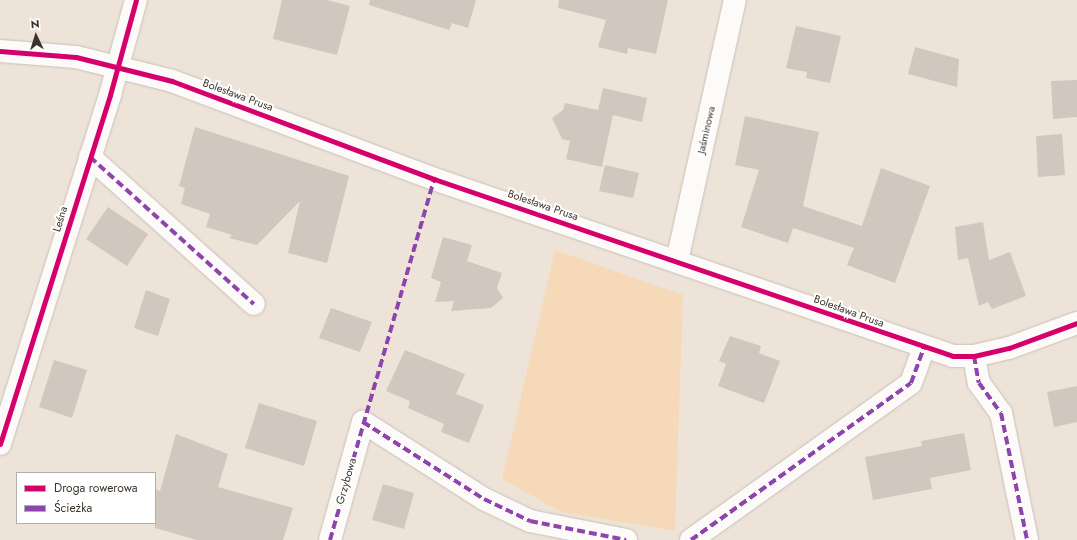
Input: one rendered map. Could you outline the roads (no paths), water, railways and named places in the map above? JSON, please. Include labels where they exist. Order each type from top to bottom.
[{"type":"street","name":"Leśna","points":[[0,444],[118,66],[136,0]]},
{"type":"street","name":"Jaśminowa","points":[[677,261],[735,0]]},
{"type":"street","name":"Bolesława Prusa","points":[[0,51],[76,57],[118,66],[172,81],[434,179],[677,261],[924,348],[974,356],[1009,348],[1077,322]]},
{"type":"street","points":[[90,157],[254,304]]},
{"type":"street","points":[[691,540],[911,383],[924,348]]},
{"type":"street","points":[[974,356],[979,383],[1001,412],[1027,540]]},
{"type":"street","name":"Grzybowa","points":[[330,540],[363,422],[484,499],[530,521],[626,540]]}]
